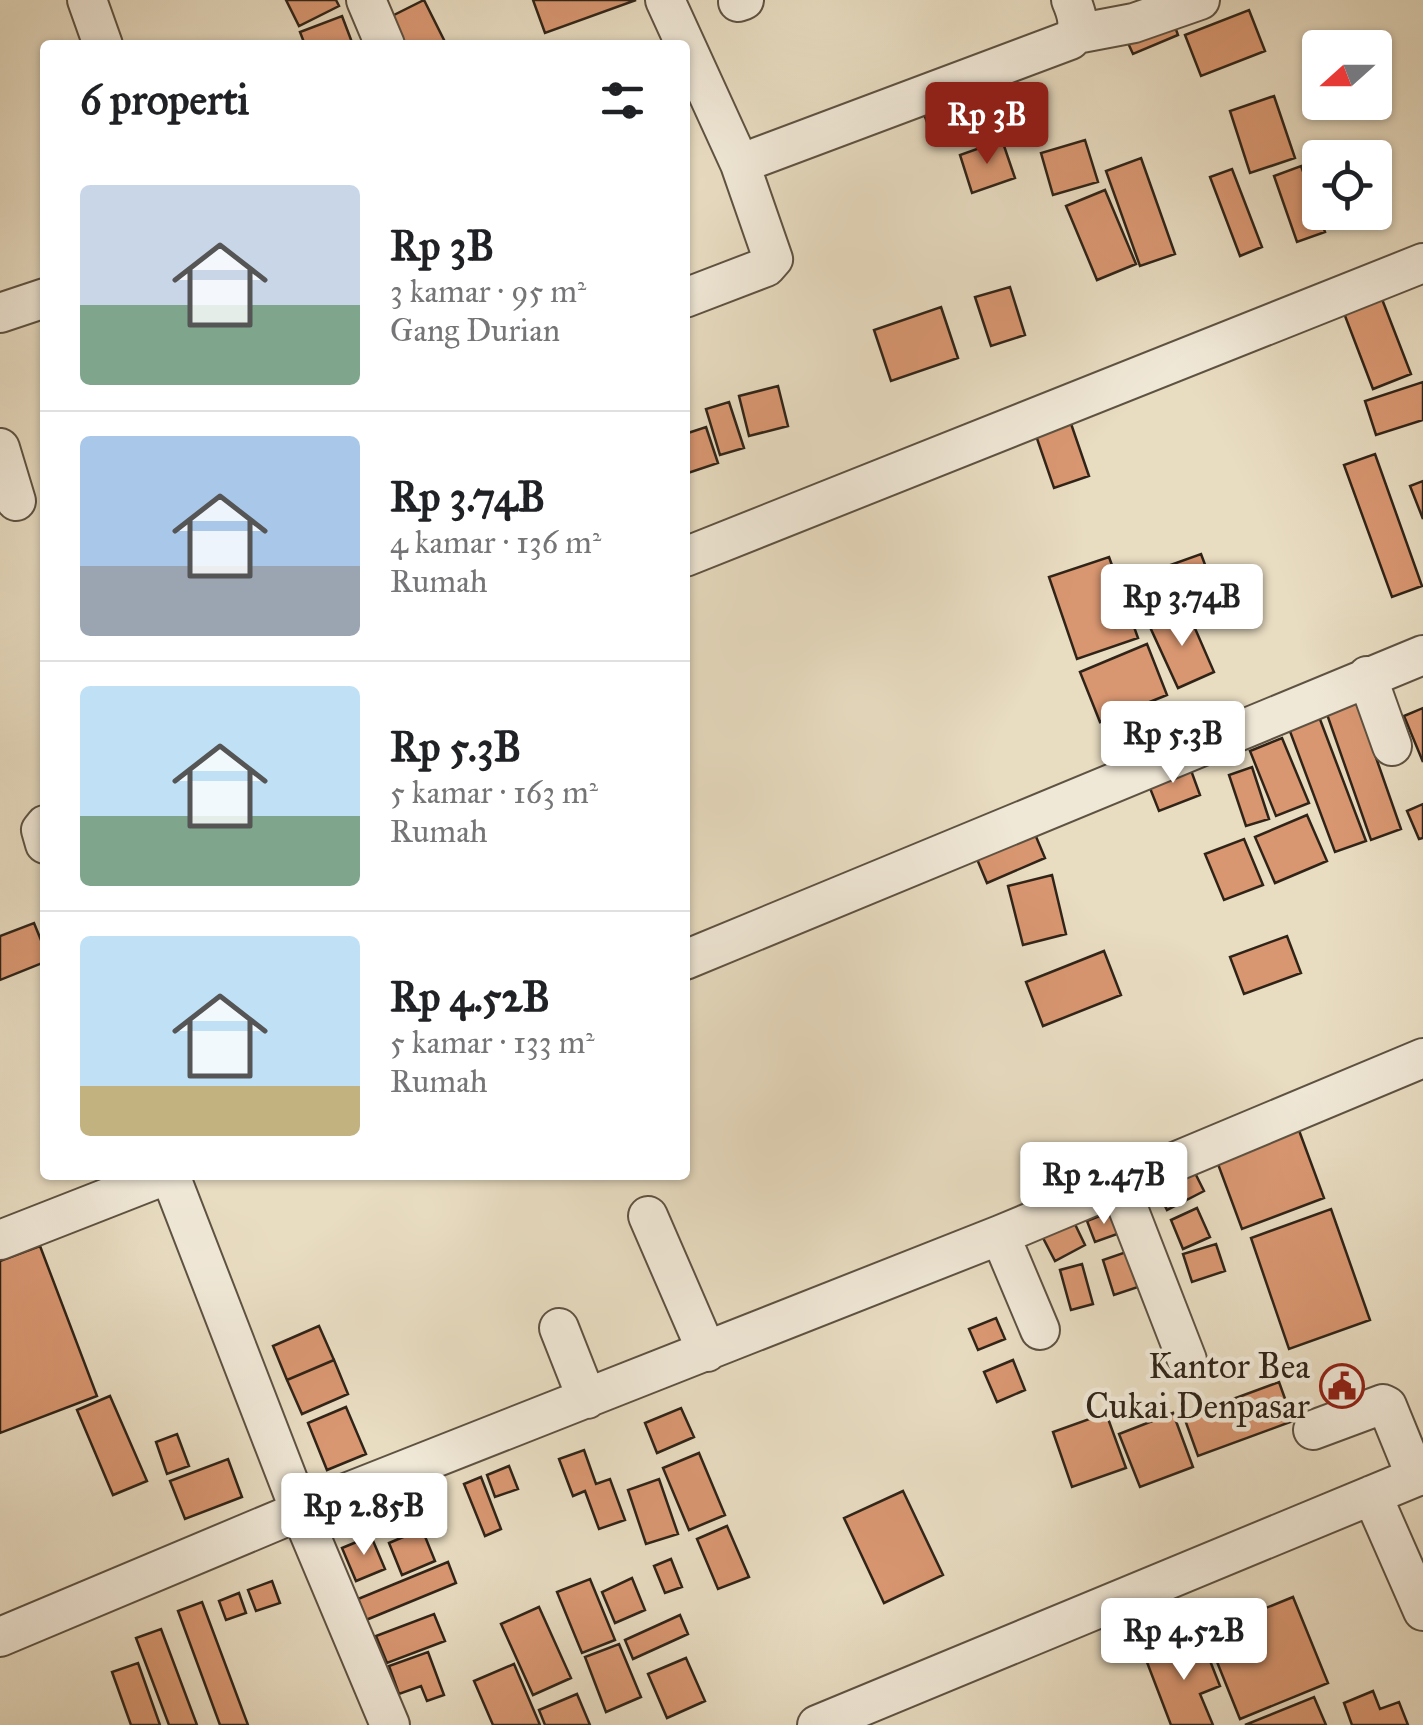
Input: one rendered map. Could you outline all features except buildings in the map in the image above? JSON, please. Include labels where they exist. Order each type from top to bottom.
[{"type":"street","points":[[87,0],[101,40]]},
{"type":"street","points":[[366,0],[383,40]]},
{"type":"street","points":[[665,0],[680,40]]},
{"type":"street","points":[[749,160],[1070,40],[1074,17],[1134,23],[1200,0]]},
{"type":"street","points":[[690,296],[772,264],[749,160],[692,74]]},
{"type":"street","points":[[690,555],[1423,262]]},
{"type":"street","points":[[0,313],[40,300]]},
{"type":"street","points":[[0,448],[16,501]]},
{"type":"street","points":[[690,958],[1423,655]]},
{"type":"street","points":[[1367,676],[1392,746]]},
{"type":"street","points":[[0,1637],[300,1511],[1000,1235],[1423,1058]]},
{"type":"street","points":[[0,1240],[155,1180]]},
{"type":"street","points":[[170,1180],[300,1511],[390,1725]]},
{"type":"street","points":[[1119,1185],[1187,1360]]},
{"type":"street","points":[[648,1216],[707,1352]]},
{"type":"street","points":[[1000,1235],[1040,1330]]},
{"type":"street","points":[[559,1328],[587,1399]]},
{"type":"street","points":[[817,1725],[1419,1476],[1387,1406],[1382,1404],[1313,1430]]},
{"type":"street","points":[[1372,1495],[1423,1611]]},
{"type":"place","name":"Kantor Bea Cukai Denpasar","points":[[1342,1386]]}]
